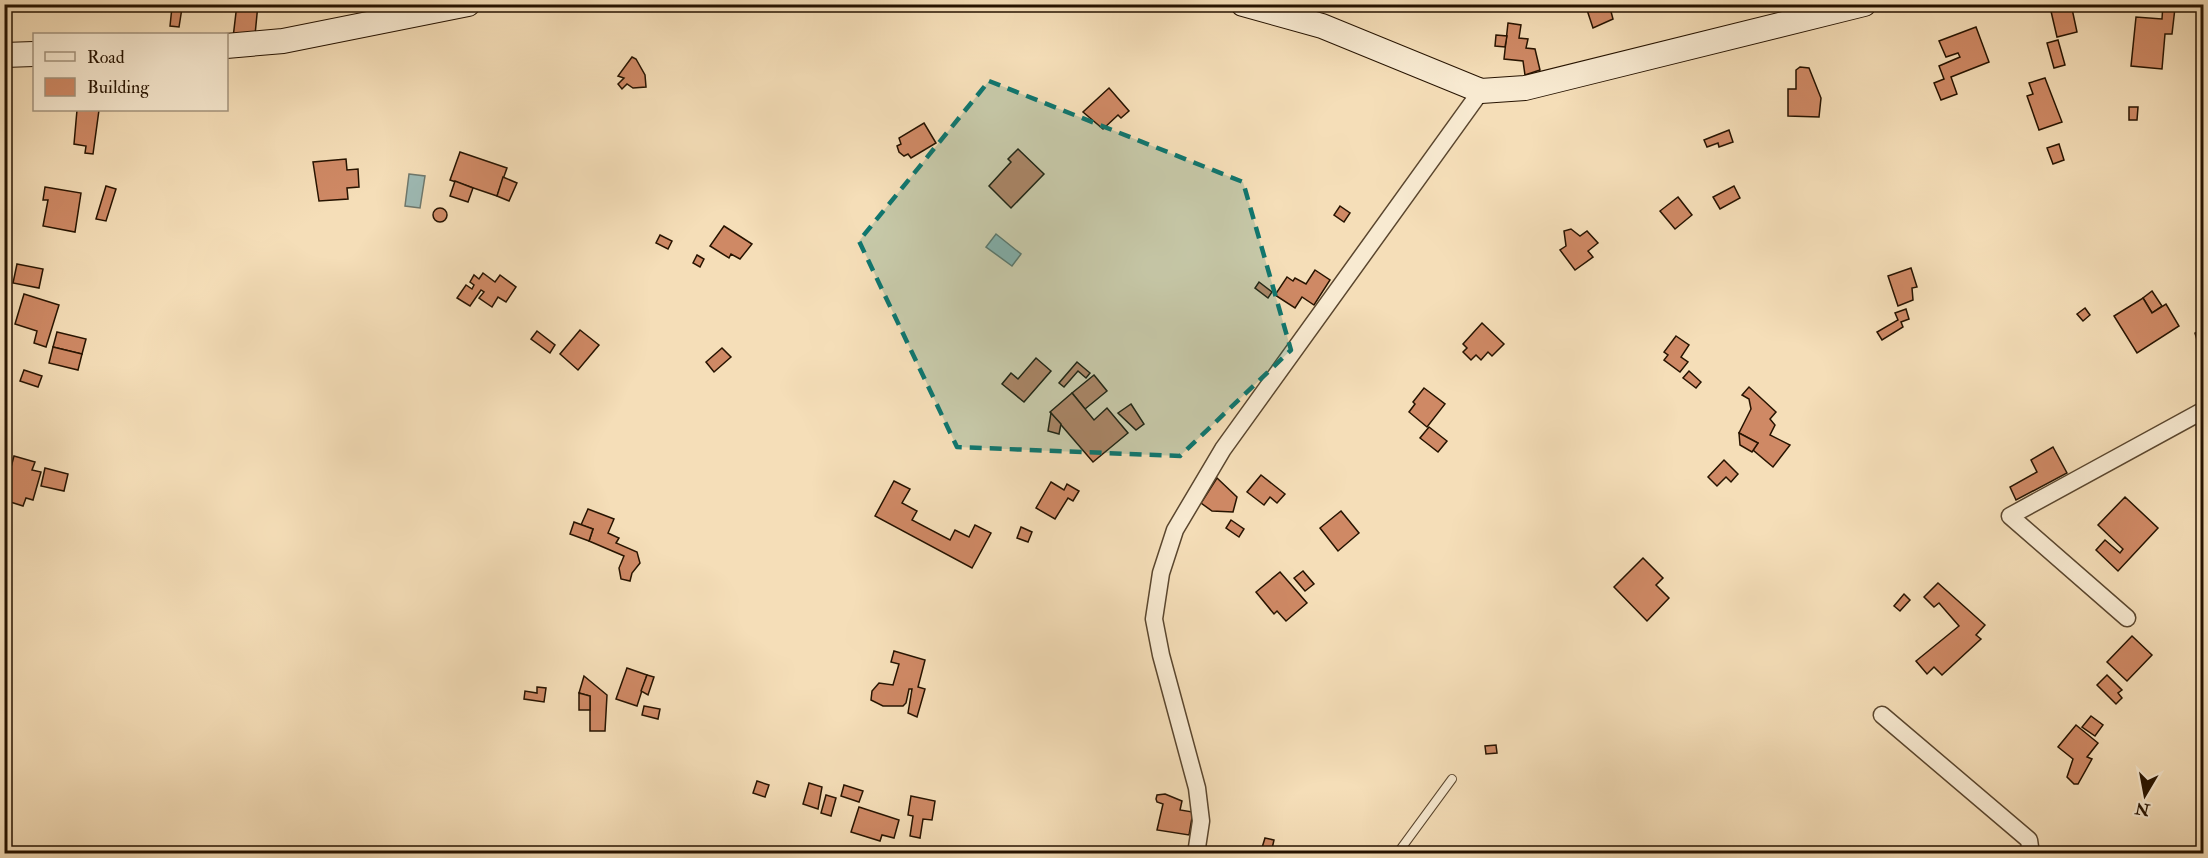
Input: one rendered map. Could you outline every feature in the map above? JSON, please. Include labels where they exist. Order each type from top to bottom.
[{"type":"main road","points":[[228,46],[283,40],[468,4]]},
{"type":"main road","points":[[1243,4],[1322,26],[1481,91],[1525,88],[1864,4]]},
{"type":"main road","points":[[4,55],[33,54]]},
{"type":"street","points":[[1196,854],[1202,821],[1197,788],[1161,655],[1154,619],[1161,573],[1175,530],[1223,449],[1481,91]]},
{"type":"street","points":[[2127,618],[2010,516],[2204,410]]},
{"type":"street","points":[[1882,715],[2029,840],[2031,854]]},
{"type":"lane","points":[[1397,854],[1452,779]]},
{"type":"highlighted area","points":[[989,81],[1243,182],[1291,350],[1180,456],[957,447],[859,241]]},
{"type":"water","points":[[409,174],[425,176],[420,208],[405,206]]},
{"type":"water","points":[[996,234],[1021,254],[1012,266],[986,247]]},
{"type":"building","points":[[237,4],[258,4],[255,35],[233,38]]},
{"type":"building","points":[[1585,4],[1609,4],[1613,19],[1593,28]]},
{"type":"building","points":[[2071,4],[2077,32],[2057,37],[2050,7]]},
{"type":"building","points":[[2163,4],[2179,4],[2179,9],[2175,8],[2172,34],[2165,34],[2162,69],[2131,66],[2136,17],[2162,19]]},
{"type":"building","points":[[172,7],[182,8],[179,27],[170,26]]},
{"type":"building","points":[[1508,23],[1521,25],[1519,38],[1528,39],[1526,48],[1535,49],[1540,70],[1525,75],[1523,61],[1504,59]]},
{"type":"building","points":[[1976,27],[1989,62],[1951,77],[1957,94],[1941,100],[1934,83],[1944,79],[1939,66],[1960,57],[1958,53],[1946,57],[1939,41]]},
{"type":"building","points":[[1496,35],[1507,36],[1505,47],[1495,46]]},
{"type":"building","points":[[2058,40],[2065,65],[2054,68],[2047,43]]},
{"type":"building","points":[[632,57],[636,59],[645,75],[646,87],[633,88],[627,84],[622,89],[618,84],[624,78],[618,76]]},
{"type":"building","points":[[1800,67],[1809,68],[1821,98],[1819,117],[1788,116],[1788,89],[1796,89],[1796,70]]},
{"type":"building","points":[[2045,78],[2062,122],[2039,130],[2027,96],[2033,94],[2029,83]]},
{"type":"building","points":[[1109,88],[1129,111],[1121,118],[1118,115],[1103,129],[1083,112]]},
{"type":"building","points":[[2129,107],[2138,107],[2137,120],[2129,120]]},
{"type":"building","points":[[77,111],[99,111],[93,154],[85,153],[86,146],[74,144]]},
{"type":"building","points":[[924,123],[936,143],[911,158],[908,154],[904,156],[899,152],[897,146],[901,144],[899,138]]},
{"type":"building","points":[[1729,130],[1733,142],[1719,147],[1718,143],[1707,147],[1704,140]]},
{"type":"building","points":[[2059,144],[2064,160],[2053,164],[2047,148]]},
{"type":"building","points":[[1018,149],[1044,174],[1011,208],[989,186],[1011,162],[1008,159]]},
{"type":"building","points":[[460,152],[507,168],[497,196],[450,180]]},
{"type":"building","points":[[346,159],[347,170],[358,169],[359,187],[347,188],[348,199],[319,201],[313,162]]},
{"type":"building","points":[[503,177],[517,183],[509,201],[497,196]]},
{"type":"building","points":[[455,181],[473,188],[468,202],[450,196]]},
{"type":"building","points":[[106,186],[116,189],[106,221],[96,219]]},
{"type":"building","points":[[1734,186],[1740,198],[1720,209],[1713,197]]},
{"type":"building","points":[[45,187],[81,193],[75,232],[43,226],[48,200],[43,200]]},
{"type":"building","points":[[1678,197],[1692,215],[1675,229],[1660,211]]},
{"type":"building","points":[[1340,206],[1350,213],[1344,222],[1334,215]]},
{"type":"building","points":[[437,208],[443,208],[447,215],[443,222],[437,222],[433,218],[433,212]]},
{"type":"building","points":[[724,226],[752,244],[740,259],[731,254],[729,258],[710,246]]},
{"type":"building","points":[[1571,229],[1580,236],[1587,231],[1598,243],[1588,251],[1593,257],[1575,270],[1560,250],[1566,246],[1564,231]]},
{"type":"building","points":[[660,235],[672,241],[668,249],[656,243]]},
{"type":"building","points":[[697,255],[704,259],[700,267],[693,263]]},
{"type":"building","points":[[17,264],[43,269],[39,288],[13,283]]},
{"type":"building","points":[[1911,268],[1917,287],[1912,288],[1913,300],[1898,306],[1888,276]]},
{"type":"building","points":[[1315,270],[1330,280],[1314,305],[1302,297],[1295,308],[1275,295],[1287,277],[1293,281],[1295,278],[1306,284]]},
{"type":"building","points":[[483,273],[495,282],[500,275],[516,287],[506,302],[498,297],[492,307],[479,298],[484,292],[481,290],[470,306],[457,298],[466,285],[472,289],[474,285],[470,282],[474,275],[479,279]]},
{"type":"building","points":[[1259,282],[1272,292],[1268,298],[1255,288]]},
{"type":"building","points":[[2152,291],[2162,306],[2152,313],[2143,298]]},
{"type":"building","points":[[24,294],[59,305],[46,347],[34,343],[37,331],[15,324]]},
{"type":"building","points":[[2143,298],[2152,313],[2166,304],[2179,326],[2137,353],[2114,316]]},
{"type":"building","points":[[2085,308],[2090,315],[2083,321],[2077,314]]},
{"type":"building","points":[[1906,309],[1909,319],[1901,322],[1903,327],[1882,340],[1877,332],[1898,320],[1895,313]]},
{"type":"building","points":[[1482,323],[1504,344],[1492,356],[1488,352],[1481,360],[1476,355],[1471,360],[1463,352],[1467,348],[1463,344]]},
{"type":"building","points":[[2204,328],[2204,347],[2200,350],[2195,333]]},
{"type":"building","points":[[580,330],[599,345],[578,370],[560,354]]},
{"type":"building","points":[[537,331],[555,345],[550,353],[531,339]]},
{"type":"building","points":[[57,332],[86,339],[82,354],[53,347]]},
{"type":"building","points":[[1676,336],[1689,345],[1681,357],[1688,362],[1680,372],[1664,360],[1668,355],[1664,352]]},
{"type":"building","points":[[53,347],[82,354],[78,370],[49,363]]},
{"type":"building","points":[[722,348],[731,357],[714,372],[706,362]]},
{"type":"building","points":[[1036,358],[1051,371],[1024,402],[1002,384],[1011,373],[1018,379]]},
{"type":"building","points":[[1077,362],[1090,373],[1086,378],[1078,371],[1064,387],[1059,383]]},
{"type":"building","points":[[24,370],[42,376],[38,387],[20,381]]},
{"type":"building","points":[[1689,371],[1701,382],[1696,388],[1683,378]]},
{"type":"building","points":[[1094,375],[1107,391],[1085,409],[1072,393]]},
{"type":"building","points":[[1749,387],[1776,412],[1770,419],[1775,425],[1770,435],[1790,445],[1773,467],[1753,450],[1758,443],[1739,433],[1751,409],[1749,399],[1742,395]]},
{"type":"building","points":[[1424,388],[1445,404],[1427,427],[1409,412],[1415,404],[1413,402]]},
{"type":"building","points":[[1072,393],[1094,420],[1107,408],[1128,433],[1093,462],[1050,412]]},
{"type":"building","points":[[1131,404],[1144,424],[1136,430],[1118,413]]},
{"type":"building","points":[[1051,413],[1061,424],[1059,434],[1048,431]]},
{"type":"building","points":[[1429,427],[1447,441],[1438,452],[1420,438]]},
{"type":"building","points":[[1739,433],[1758,443],[1752,452],[1740,445]]},
{"type":"building","points":[[2053,447],[2067,473],[2016,500],[2010,487],[2037,472],[2031,460]]},
{"type":"building","points":[[14,456],[35,462],[32,470],[41,472],[33,500],[26,498],[23,506],[4,500],[4,472],[10,471]]},
{"type":"building","points":[[1724,460],[1738,474],[1731,482],[1726,477],[1717,486],[1708,477]]},
{"type":"building","points":[[45,468],[68,474],[64,491],[41,486]]},
{"type":"building","points":[[1261,475],[1285,494],[1277,503],[1270,497],[1264,505],[1247,492]]},
{"type":"building","points":[[1217,478],[1237,497],[1233,512],[1212,511],[1201,503]]},
{"type":"building","points":[[894,481],[910,489],[902,503],[917,511],[912,520],[950,540],[955,530],[969,537],[975,525],[991,533],[972,568],[875,516]]},
{"type":"building","points":[[1051,482],[1064,490],[1067,484],[1079,491],[1073,501],[1068,498],[1055,519],[1036,508]]},
{"type":"building","points":[[2125,497],[2158,528],[2118,571],[2096,550],[2105,540],[2120,553],[2123,549],[2098,525]]},
{"type":"building","points":[[588,509],[614,519],[608,533],[619,538],[616,543],[637,552],[640,563],[632,573],[630,581],[621,579],[619,568],[624,556],[589,541],[593,529],[581,525]]},
{"type":"building","points":[[1341,511],[1359,533],[1338,551],[1320,528]]},
{"type":"building","points":[[1231,520],[1244,529],[1239,537],[1226,528]]},
{"type":"building","points":[[574,522],[593,529],[589,541],[570,534]]},
{"type":"building","points":[[1021,527],[1032,532],[1028,542],[1017,538]]},
{"type":"building","points":[[1643,558],[1663,578],[1656,585],[1669,598],[1647,621],[1614,587]]},
{"type":"building","points":[[1303,571],[1314,584],[1305,591],[1294,578]]},
{"type":"building","points":[[1280,572],[1307,603],[1286,621],[1277,611],[1274,614],[1256,592]]},
{"type":"building","points":[[1938,583],[1985,625],[1976,635],[1981,639],[1942,675],[1934,667],[1927,674],[1916,661],[1959,626],[1939,603],[1934,607],[1924,597]]},
{"type":"building","points":[[1904,594],[1910,600],[1900,611],[1894,606]]},
{"type":"building","points":[[2132,636],[2152,655],[2127,681],[2107,662]]},
{"type":"building","points":[[894,651],[925,660],[918,687],[925,689],[917,717],[908,713],[912,689],[909,689],[906,703],[903,706],[883,706],[871,700],[872,691],[879,683],[893,685],[899,664],[891,662]]},
{"type":"building","points":[[627,668],[647,675],[637,706],[616,699]]},
{"type":"building","points":[[647,675],[654,677],[648,695],[641,691]]},
{"type":"building","points":[[2107,675],[2122,690],[2118,693],[2122,698],[2116,704],[2097,685]]},
{"type":"building","points":[[584,676],[607,695],[605,731],[590,731],[590,696],[579,693]]},
{"type":"building","points":[[537,687],[546,688],[544,702],[524,699],[525,691],[537,693]]},
{"type":"building","points":[[579,693],[590,696],[590,710],[579,710]]},
{"type":"building","points":[[644,706],[660,709],[658,719],[642,715]]},
{"type":"building","points":[[2091,716],[2103,725],[2095,736],[2082,727]]},
{"type":"building","points":[[2076,725],[2098,743],[2087,757],[2092,759],[2078,784],[2074,784],[2067,777],[2073,759],[2058,747]]},
{"type":"building","points":[[1496,745],[1497,753],[1486,754],[1485,746]]},
{"type":"building","points":[[757,781],[769,785],[765,797],[753,793]]},
{"type":"building","points":[[809,783],[822,787],[818,809],[803,804]]},
{"type":"building","points":[[844,785],[863,791],[859,802],[841,796]]},
{"type":"building","points":[[1165,794],[1182,801],[1180,810],[1193,812],[1189,835],[1157,830],[1163,804],[1157,802],[1156,799],[1157,795]]},
{"type":"building","points":[[826,795],[836,798],[831,816],[821,813]]},
{"type":"building","points":[[911,796],[935,801],[932,820],[923,819],[920,838],[910,836],[913,816],[908,815]]},
{"type":"building","points":[[859,807],[899,820],[894,838],[882,835],[880,841],[851,832]]},
{"type":"building","points":[[1265,838],[1274,840],[1271,853],[1261,851]]}]
